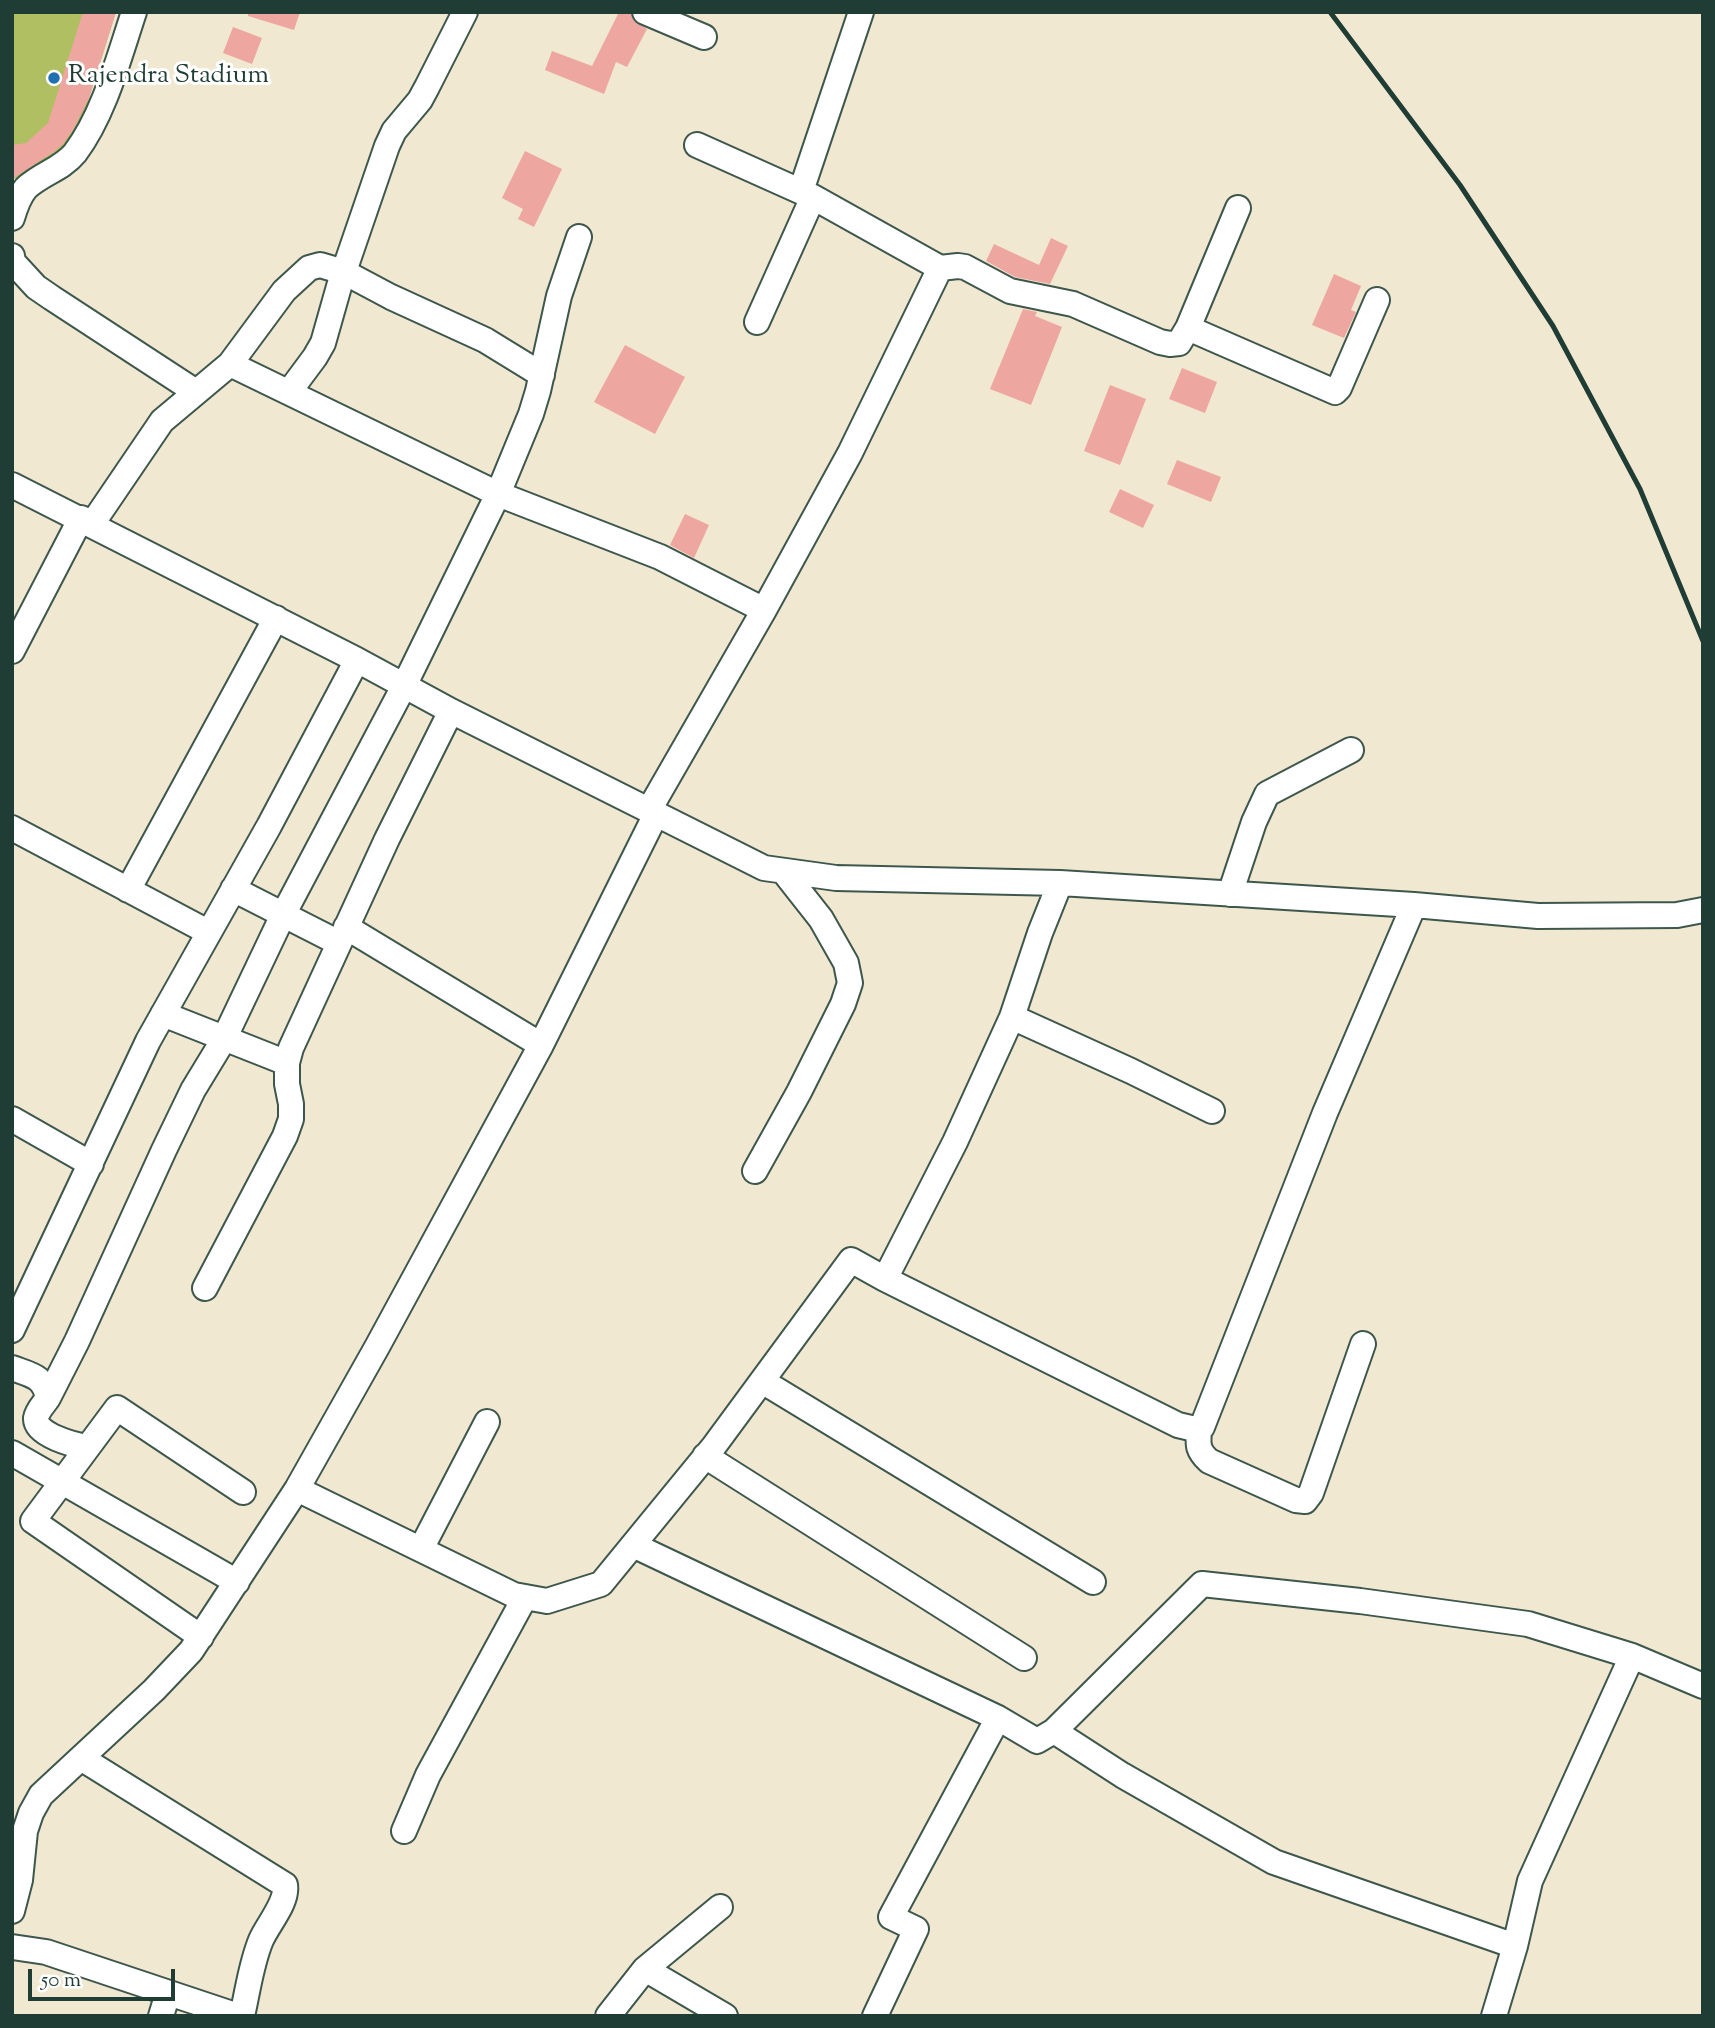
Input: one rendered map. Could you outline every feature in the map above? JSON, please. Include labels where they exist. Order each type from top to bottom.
[{"type":"street","points":[[12,218],[26,188],[73,155],[97,114],[134,12]]},
{"type":"street","points":[[289,392],[323,343],[387,146],[394,131],[420,100],[465,12]]},
{"type":"street","points":[[645,12],[704,37]]},
{"type":"street","points":[[757,322],[807,194],[860,12]]},
{"type":"street","points":[[697,145],[807,194],[940,268],[965,267],[1010,291],[1073,304],[1170,344],[1179,343],[1188,328],[1238,208]]},
{"type":"street","points":[[12,185],[27,182],[58,168]]},
{"type":"street","points":[[88,1447],[66,1442],[42,1430],[37,1424],[36,1415],[48,1398],[77,1341],[193,1090],[224,1039],[284,915],[404,686],[498,494],[531,414],[559,296],[579,237]]},
{"type":"street","points":[[12,256],[13,262],[36,286],[196,392]]},
{"type":"street","points":[[12,651],[86,521],[162,421],[230,364],[284,291],[309,268],[320,265],[344,272],[485,341],[541,375]]},
{"type":"street","points":[[14,1899],[25,1831],[41,1795],[166,1679],[201,1637],[297,1489],[541,1045],[652,812],[850,453],[940,268]]},
{"type":"street","points":[[1188,328],[1335,392],[1377,300]]},
{"type":"street","points":[[230,364],[498,494],[660,557],[764,611]]},
{"type":"street","points":[[12,485],[276,618],[451,711],[764,868],[836,878],[1060,883],[1415,905],[1538,916],[1677,915],[1703,909]]},
{"type":"street","points":[[128,890],[276,618]]},
{"type":"street","points":[[12,1330],[139,1058],[269,826],[357,660]]},
{"type":"street","points":[[205,1288],[285,1136],[291,1119],[287,1084],[290,1048],[387,839],[451,711]]},
{"type":"street","points":[[1230,894],[1254,822],[1267,794],[1350,750]]},
{"type":"street","points":[[12,828],[208,932]]},
{"type":"street","points":[[755,1171],[799,1092],[843,1004],[850,983],[846,963],[821,919],[784,872]]},
{"type":"street","points":[[885,1279],[955,1142],[1012,1017],[1060,883]]},
{"type":"street","points":[[233,889],[284,915],[342,935],[541,1045]]},
{"type":"street","points":[[1363,1344],[1311,1493],[1305,1501],[1296,1500],[1209,1461],[1201,1454],[1198,1447],[1199,1429],[1204,1424],[1325,1113],[1415,905]]},
{"type":"street","points":[[163,1014],[287,1063]]},
{"type":"street","points":[[1012,1017],[1212,1111]]},
{"type":"street","points":[[12,1119],[91,1164]]},
{"type":"street","points":[[297,1489],[514,1595],[547,1601],[601,1584],[705,1456],[851,1259],[885,1279],[1178,1425],[1199,1429]]},
{"type":"street","points":[[12,1368],[42,1381],[48,1398]]},
{"type":"street","points":[[762,1381],[1093,1582]]},
{"type":"street","points":[[201,1637],[33,1521],[117,1408],[243,1492]]},
{"type":"street","points":[[421,1549],[487,1422]]},
{"type":"street","points":[[12,1453],[237,1582]]},
{"type":"street","points":[[705,1456],[1024,1658]]},
{"type":"street","points":[[633,1545],[998,1718],[1037,1741],[1054,1731],[1202,1584],[1360,1601],[1528,1624],[1632,1656],[1703,1686]]},
{"type":"street","points":[[404,1831],[428,1775],[525,1597]]},
{"type":"street","points":[[1494,2016],[1515,1946],[1530,1881],[1632,1656]]},
{"type":"street","points":[[875,2016],[916,1928],[891,1917],[998,1718]]},
{"type":"street","points":[[1054,1731],[1122,1775],[1274,1862],[1515,1946]]},
{"type":"street","points":[[12,1947],[46,1952],[165,2004],[240,2016],[253,1961],[261,1940],[287,1892],[285,1885],[81,1758]]},
{"type":"street","points":[[608,2016],[645,1969],[720,1907]]},
{"type":"street","points":[[645,1969],[725,2016]]},
{"type":"green space","name":"Rajendra Stadium","points":[[12,12],[116,12],[75,143],[38,173],[12,179]]},
{"type":"building","points":[[83,12],[116,12],[89,98],[63,144],[12,179],[12,145],[26,143],[48,123]]},
{"type":"building","points":[[248,12],[300,12],[294,30],[248,16]]},
{"type":"building","points":[[619,12],[630,12],[634,21],[647,29],[627,67],[616,62],[604,94],[545,70],[552,51],[592,66]]},
{"type":"building","points":[[233,27],[262,38],[252,64],[223,53]]},
{"type":"building","points":[[525,151],[562,169],[534,227],[518,219],[523,209],[502,198]]},
{"type":"building","points":[[1051,238],[1068,246],[1050,284],[1015,277],[986,261],[994,244],[1039,265]]},
{"type":"building","points":[[1334,274],[1361,286],[1351,310],[1356,312],[1344,338],[1312,325]]},
{"type":"building","points":[[1023,309],[1037,312],[1035,316],[1062,327],[1031,405],[990,389]]},
{"type":"building","points":[[625,345],[685,377],[655,434],[594,402]]},
{"type":"building","points":[[1182,368],[1217,382],[1205,413],[1169,399]]},
{"type":"building","points":[[1110,385],[1146,399],[1120,465],[1084,451]]},
{"type":"building","points":[[1177,460],[1221,477],[1211,502],[1167,484]]},
{"type":"building","points":[[1120,489],[1154,505],[1143,528],[1109,512]]},
{"type":"building","points":[[685,514],[709,525],[694,558],[670,545]]},
{"type":"railway","points":[[1330,12],[1460,185],[1553,326],[1640,489],[1703,641]]},
{"type":"place","name":"Rajendra Stadium","points":[[54,78]]}]
